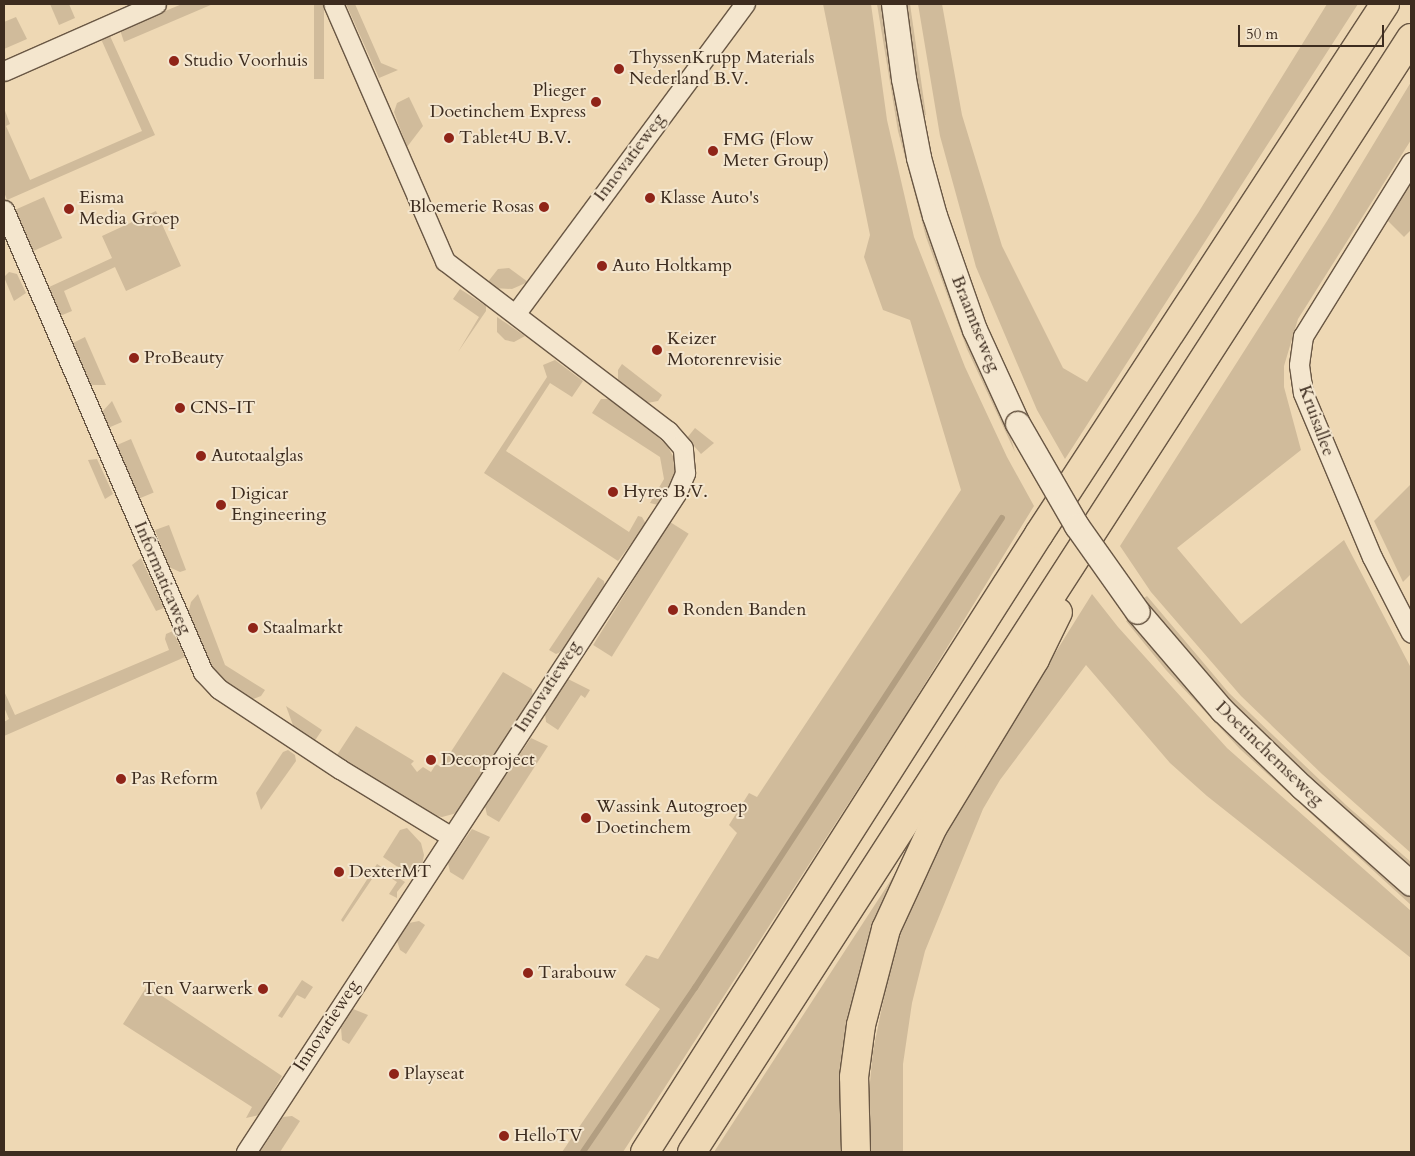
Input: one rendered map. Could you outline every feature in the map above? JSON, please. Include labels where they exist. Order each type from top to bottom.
[{"type":"highway","points":[[645,1152],[1039,534],[1385,4]]},
{"type":"highway","points":[[692,1152],[1411,38]]},
{"type":"highway","points":[[856,1152],[853,1126],[855,1068],[864,1015],[886,929],[933,827],[1035,659],[1120,489]]},
{"type":"street","points":[[4,71],[156,4]]},
{"type":"street","name":"Innovatieweg","points":[[246,1152],[450,836],[677,492],[685,473],[683,448],[668,431],[516,313],[445,261],[333,4]]},
{"type":"street","name":"Innovatieweg","points":[[516,313],[745,4]]},
{"type":"street","name":"Braamtseweg","points":[[894,4],[904,79],[919,158],[935,216],[975,330],[1018,424],[1076,526],[1138,612]]},
{"type":"street","name":"Kruisallee","points":[[1411,162],[1303,336],[1298,365],[1302,393],[1372,558],[1411,633]]},
{"type":"street","name":"Informaticaweg","points":[[4,210],[203,672],[219,690],[340,769],[450,836]]},
{"type":"street","name":"Doetinchemseweg","points":[[1138,612],[1223,711],[1303,788],[1411,884]]},
{"type":"shaded area","points":[[50,4],[69,4],[75,18],[59,25]]},
{"type":"shaded area","points":[[182,4],[213,4],[124,42],[120,30]]},
{"type":"shaded area","points":[[314,4],[324,4],[324,79],[314,79]]},
{"type":"shaded area","points":[[346,4],[355,4],[381,63],[398,70],[379,78]]},
{"type":"shaded area","points":[[823,4],[871,4],[887,120],[914,237],[965,367],[1007,457],[1034,506],[905,716],[623,1152],[562,1152],[660,1009],[625,985],[646,955],[658,959],[737,833],[729,825],[749,793],[757,797],[961,490],[910,320],[883,310],[864,257],[870,235]]},
{"type":"shaded area","points":[[877,4],[883,4],[1015,452],[967,349],[926,237],[898,131]]},
{"type":"shaded area","points":[[904,4],[910,4],[926,115],[923,115],[916,85]]},
{"type":"shaded area","points":[[918,4],[942,4],[962,115],[1002,246],[1063,368],[1087,382],[1198,213],[1327,4],[1358,4],[1065,459],[1037,410],[976,267],[940,136]]},
{"type":"shaded area","points":[[16,17],[27,39],[4,49],[4,22]]},
{"type":"shaded area","points":[[110,36],[155,135],[7,200],[4,192],[4,108],[10,124],[6,126],[30,180],[142,131],[101,39]]},
{"type":"shaded area","points":[[1411,82],[1411,140],[1298,319],[1284,366],[1284,387],[1301,450],[1177,548],[1241,624],[1344,540],[1411,668],[1411,853],[1322,774],[1241,696],[1151,592],[1120,546],[1327,221]]},
{"type":"shaded area","points":[[409,97],[423,126],[407,147],[394,112],[397,103]]},
{"type":"shaded area","points":[[1411,176],[1411,230],[1404,237],[1384,217]]},
{"type":"shaded area","points":[[44,197],[62,238],[31,252],[13,211]]},
{"type":"shaded area","points":[[156,211],[181,266],[126,291],[115,267],[64,291],[72,311],[60,316],[47,288],[112,258],[102,236]]},
{"type":"shaded area","points":[[509,268],[528,282],[512,289],[493,288],[487,283],[498,269]]},
{"type":"shaded area","points":[[9,272],[17,274],[26,293],[14,301],[4,277]]},
{"type":"shaded area","points":[[460,289],[486,306],[486,311],[458,352],[479,317],[453,299]]},
{"type":"shaded area","points":[[497,317],[525,336],[514,342],[505,340],[497,332]]},
{"type":"shaded area","points":[[85,337],[106,385],[91,385],[73,343]]},
{"type":"shaded area","points":[[555,360],[583,381],[572,397],[550,383],[506,451],[629,532],[638,516],[642,517],[646,524],[618,561],[484,473],[547,377],[543,365]]},
{"type":"shaded area","points":[[622,364],[662,395],[658,401],[647,403],[618,382],[618,370]]},
{"type":"shaded area","points":[[601,399],[609,399],[667,445],[675,460],[674,482],[658,505],[650,503],[664,479],[660,457],[592,413]]},
{"type":"shaded area","points":[[112,401],[122,422],[108,428],[101,413]]},
{"type":"shaded area","points":[[695,428],[714,443],[701,454],[687,438]]},
{"type":"shaded area","points":[[131,439],[154,492],[138,499],[115,446]]},
{"type":"shaded area","points":[[97,459],[113,494],[105,499],[88,460]]},
{"type":"shaded area","points":[[1411,484],[1411,574],[1403,582],[1374,521]]},
{"type":"shaded area","points":[[670,522],[689,534],[612,657],[593,645]]},
{"type":"shaded area","points":[[169,525],[186,570],[180,572],[169,567],[155,530]]},
{"type":"shaded area","points":[[141,558],[164,608],[156,611],[132,565]]},
{"type":"shaded area","points":[[598,577],[604,581],[605,587],[563,651],[556,654],[549,650]]},
{"type":"shaded area","points":[[198,594],[225,665],[265,690],[261,696],[253,699],[247,697],[212,673],[188,614],[191,602]]},
{"type":"shaded area","points":[[1092,594],[1118,627],[1227,748],[1411,911],[1411,958],[1207,796],[1170,763],[1086,665],[1000,780],[983,809],[925,951],[912,1003],[903,1064],[903,1152],[869,1152],[867,1113],[873,1051],[894,948],[926,870],[964,799]]},
{"type":"shaded area","points":[[1147,596],[1229,693],[1346,805],[1411,862],[1411,869],[1291,762],[1235,705],[1178,641],[1144,598]]},
{"type":"shaded area","points":[[1129,619],[1346,841],[1411,897],[1411,905],[1240,749],[1166,670],[1126,621]]},
{"type":"shaded area","points":[[173,631],[185,657],[4,736],[4,722],[9,719],[4,707],[4,691],[15,715],[169,650],[165,639],[166,634]]},
{"type":"shaded area","points":[[503,672],[532,689],[533,698],[457,813],[442,817],[432,815],[335,758],[356,726],[414,761],[411,764],[417,772],[423,767],[431,772],[436,764],[441,767]]},
{"type":"shaded area","points":[[568,679],[590,690],[585,698],[581,695],[558,730],[546,722],[545,714]]},
{"type":"shaded area","points":[[286,706],[322,730],[314,742],[294,728]]},
{"type":"shaded area","points":[[531,738],[548,746],[499,822],[487,815],[485,806]]},
{"type":"shaded area","points":[[288,750],[295,755],[296,761],[261,810],[256,793],[283,752]]},
{"type":"shaded area","points":[[407,828],[421,843],[424,855],[422,866],[414,878],[383,857],[400,830]]},
{"type":"shaded area","points":[[472,829],[490,837],[463,880],[450,872],[448,863]]},
{"type":"shaded area","points":[[904,860],[883,902],[855,992],[843,1077],[841,1152],[714,1152]]},
{"type":"shaded area","points":[[377,864],[405,882],[397,892],[397,898],[389,894],[397,882],[378,870],[343,922],[341,920]]},
{"type":"shaded area","points":[[419,921],[425,925],[406,954],[400,950],[397,941],[409,923]]},
{"type":"shaded area","points":[[302,980],[313,987],[305,999],[297,995],[282,1018],[278,1016]]},
{"type":"shaded area","points":[[147,986],[282,1076],[259,1115],[246,1118],[252,1107],[123,1024]]},
{"type":"shaded area","points":[[353,1009],[368,1015],[349,1044],[342,1040],[341,1028]]},
{"type":"shaded area","points":[[292,1116],[300,1121],[280,1152],[260,1152],[283,1117]]},
{"type":"waterway","points":[[583,1152],[695,988],[1002,518]]},
{"type":"place","name":"Studio Voorhuis","points":[[174,61]]},
{"type":"place","name":"ThyssenKrupp Materials Nederland B.V.","points":[[619,69]]},
{"type":"place","name":"Plieger Doetinchem Express","points":[[596,102]]},
{"type":"place","name":"Tablet4U B.V.","points":[[449,138]]},
{"type":"place","name":"FMG (Flow Meter Group)","points":[[713,151]]},
{"type":"place","name":"Klasse Auto's","points":[[650,198]]},
{"type":"place","name":"Bloemerie Rosas","points":[[544,207]]},
{"type":"place","name":"Eisma Media Groep","points":[[69,209]]},
{"type":"place","name":"Auto Holtkamp","points":[[602,266]]},
{"type":"place","name":"Keizer Motorenrevisie","points":[[657,350]]},
{"type":"place","name":"ProBeauty","points":[[134,358]]},
{"type":"place","name":"CNS-IT","points":[[180,408]]},
{"type":"place","name":"Autotaalglas","points":[[201,456]]},
{"type":"place","name":"Hyres B.V.","points":[[613,492]]},
{"type":"place","name":"Digicar Engineering","points":[[221,505]]},
{"type":"place","name":"Ronden Banden","points":[[673,610]]},
{"type":"place","name":"Staalmarkt","points":[[253,628]]},
{"type":"place","name":"Decoproject","points":[[431,760]]},
{"type":"place","name":"Pas Reform","points":[[121,779]]},
{"type":"place","name":"Wassink Autogroep Doetinchem","points":[[586,818]]},
{"type":"place","name":"DexterMT","points":[[339,872]]},
{"type":"place","name":"Tarabouw","points":[[528,973]]},
{"type":"place","name":"Ten Vaarwerk","points":[[263,989]]},
{"type":"place","name":"Playseat","points":[[394,1074]]},
{"type":"place","name":"HelloTV","points":[[504,1136]]}]
